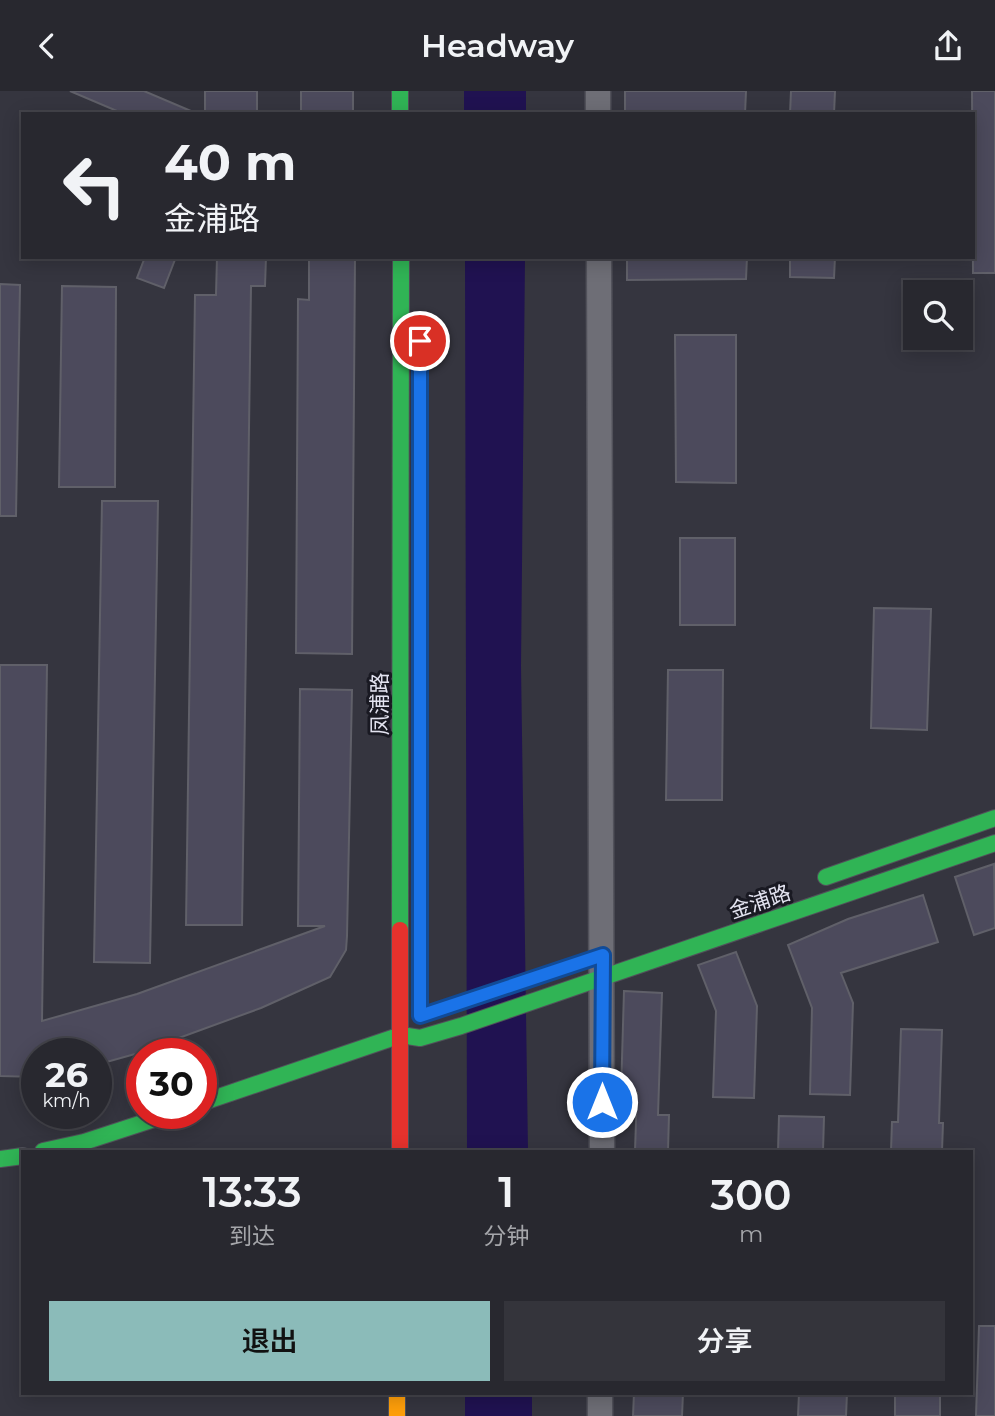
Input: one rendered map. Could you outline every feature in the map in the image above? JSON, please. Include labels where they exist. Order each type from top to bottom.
[{"type":"street","points":[[400,91],[400,112]]},
{"type":"street","points":[[598,91],[598,112]]},
{"type":"street","name":"凤浦路","points":[[400,1150],[401,259]]},
{"type":"street","points":[[598,259],[602,1150]]},
{"type":"street","name":"金浦路","points":[[812,882],[995,818]]},
{"type":"street","name":"金浦路","points":[[420,1038],[539,1000],[603,961],[995,843]]},
{"type":"street","points":[[217,1098],[401,1035],[420,1016],[420,1059]]},
{"type":"street","points":[[401,1035],[420,1038]]},
{"type":"street","points":[[48,1150],[126,1128]]},
{"type":"street","points":[[0,1159],[21,1156]]},
{"type":"street","points":[[397,1395],[397,1416]]},
{"type":"street","points":[[600,1395],[600,1416]]},
{"type":"shaded area","points":[[464,91],[526,91],[526,112],[464,112]]},
{"type":"shaded area","points":[[465,259],[525,259],[521,666],[528,1150],[467,1150]]},
{"type":"shaded area","points":[[465,1395],[532,1395],[532,1416],[465,1416]]},
{"type":"building","points":[[70,91],[144,91],[193,112],[119,112]]},
{"type":"building","points":[[205,91],[257,91],[257,112],[205,112]]},
{"type":"building","points":[[301,91],[353,91],[353,112],[301,112]]},
{"type":"building","points":[[625,91],[746,91],[745,112],[625,112]]},
{"type":"building","points":[[791,91],[835,91],[834,112],[790,112]]},
{"type":"building","points":[[972,91],[995,91],[995,273],[973,273],[975,112],[972,112]]},
{"type":"building","points":[[144,259],[175,259],[164,288],[137,278]]},
{"type":"building","points":[[217,259],[266,259],[265,286],[251,286],[242,925],[186,925],[195,295],[216,295]]},
{"type":"building","points":[[309,259],[355,259],[352,654],[296,653],[298,299],[309,300]]},
{"type":"building","points":[[627,259],[747,259],[746,279],[627,280]]},
{"type":"building","points":[[790,259],[835,259],[834,278],[790,277]]},
{"type":"building","points":[[0,284],[20,285],[16,516],[0,516]]},
{"type":"building","points":[[62,286],[116,287],[115,487],[59,487]]},
{"type":"building","points":[[675,335],[736,335],[736,483],[676,482]]},
{"type":"building","points":[[102,501],[158,501],[150,963],[94,962]]},
{"type":"building","points":[[680,538],[735,538],[735,625],[680,625]]},
{"type":"building","points":[[874,608],[931,609],[927,730],[871,728]]},
{"type":"building","points":[[0,665],[47,665],[42,1021],[137,994],[325,926],[298,926],[300,689],[352,690],[346,950],[330,977],[261,1008],[179,1038],[126,1038],[126,1057],[112,1060],[112,1038],[21,1038],[21,1077],[0,1076]]},
{"type":"building","points":[[668,670],[723,670],[722,800],[666,800]]},
{"type":"building","points":[[994,864],[995,928],[974,935],[955,877]]},
{"type":"building","points":[[923,895],[938,942],[841,973],[853,1003],[850,1095],[810,1094],[812,1008],[788,945],[848,919]]},
{"type":"building","points":[[736,952],[757,1006],[754,1098],[713,1097],[716,1011],[698,965]]},
{"type":"building","points":[[624,991],[662,993],[658,1115],[669,1115],[668,1150],[635,1150],[637,1093],[621,1093]]},
{"type":"building","points":[[901,1029],[942,1030],[939,1123],[943,1123],[942,1150],[891,1150],[892,1122],[898,1122]]},
{"type":"building","points":[[779,1116],[824,1117],[823,1150],[778,1150]]},
{"type":"building","points":[[979,1326],[995,1326],[995,1416],[976,1416]]},
{"type":"building","points":[[634,1395],[683,1395],[682,1416],[633,1416]]},
{"type":"building","points":[[799,1395],[847,1395],[846,1416],[798,1416]]},
{"type":"building","points":[[895,1395],[940,1395],[940,1416],[895,1416]]},
{"type":"traffic: fast","points":[[400,91],[400,112]]},
{"type":"traffic: fast","points":[[400,930],[401,259]]},
{"type":"traffic: fast","points":[[826,877],[995,818]]},
{"type":"traffic: fast","points":[[217,1098],[401,1035],[420,1038],[461,1026],[995,843]]},
{"type":"traffic: fast","points":[[48,1150],[126,1128]]},
{"type":"traffic: fast","points":[[0,1159],[21,1156]]},
{"type":"traffic: slow","points":[[397,1395],[397,1416]]},
{"type":"traffic: jam","points":[[400,930],[400,1150]]},
{"type":"route","points":[[420,341],[420,1016],[462,1005],[603,955],[602,1102]]}]
